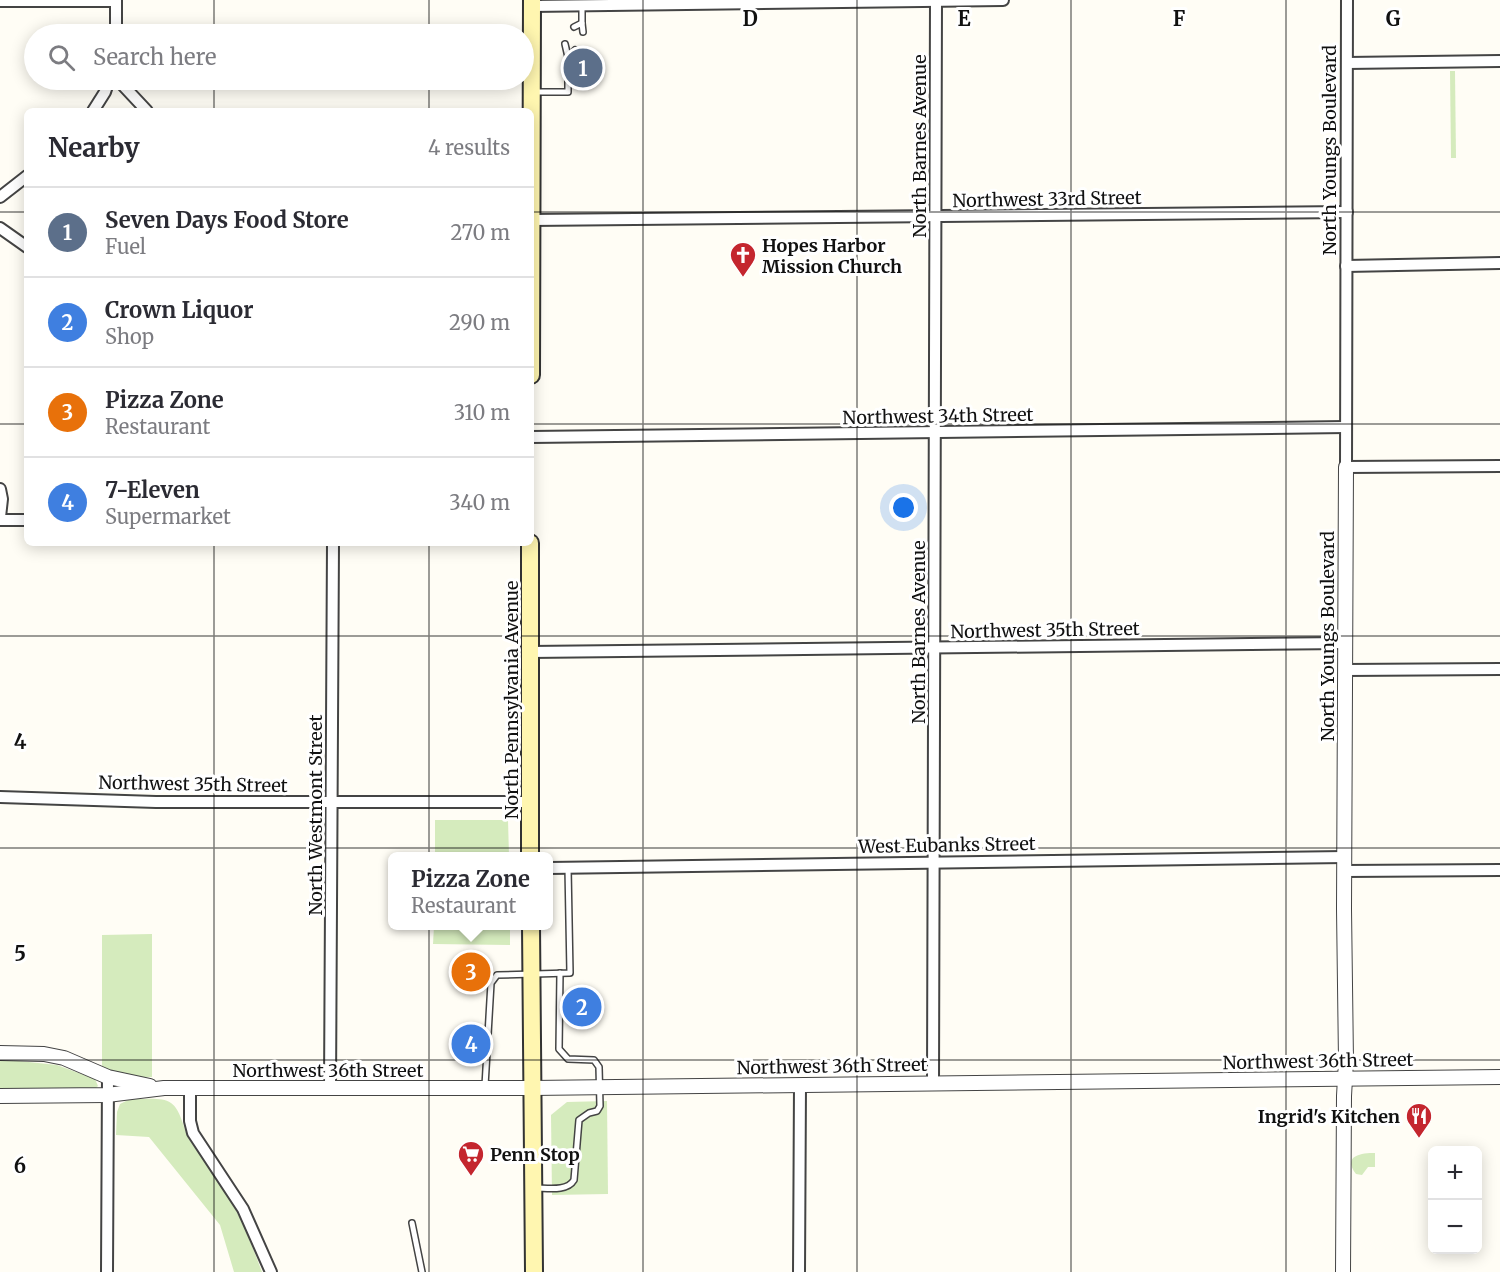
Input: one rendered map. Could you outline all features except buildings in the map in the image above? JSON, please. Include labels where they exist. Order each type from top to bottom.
[{"type":"main road","points":[[532,3],[532,24]]},
{"type":"main road","points":[[531,92],[531,108]]},
{"type":"main road","name":"North Pennsylvania Avenue","points":[[530,546],[530,852]]},
{"type":"main road","points":[[531,930],[534,1272]]},
{"type":"street","points":[[0,1],[116,0],[116,24]]},
{"type":"street","name":"North Barnes Avenue","points":[[933,1083],[936,0]]},
{"type":"street","points":[[532,3],[582,6],[1002,0]]},
{"type":"street","name":"North Youngs Boulevard","points":[[1343,1272],[1347,0]]},
{"type":"street","points":[[1347,63],[1500,61]]},
{"type":"street","points":[[95,108],[106,90]]},
{"type":"street","points":[[127,90],[144,108]]},
{"type":"street","points":[[0,197],[24,178]]},
{"type":"street","name":"Northwest 33rd Street","points":[[534,220],[1347,212]]},
{"type":"street","points":[[0,228],[24,245]]},
{"type":"street","points":[[1346,266],[1500,263]]},
{"type":"street","name":"Northwest 34th Street","points":[[534,437],[1346,427]]},
{"type":"street","points":[[1346,467],[1500,466]]},
{"type":"street","points":[[0,489],[2,499],[0,518],[24,520]]},
{"type":"street","name":"North Westmont Street","points":[[330,1088],[333,546]]},
{"type":"street","name":"Northwest 35th Street","points":[[530,652],[1345,643]]},
{"type":"street","points":[[1345,670],[1500,669]]},
{"type":"street","name":"Northwest 35th Street","points":[[0,797],[156,802],[530,802]]},
{"type":"street","name":"West Eubanks Street","points":[[553,868],[934,862],[1344,864],[1500,870]]},
{"type":"street","name":"Northwest 36th Street","points":[[0,1053],[44,1054],[64,1058],[108,1077],[164,1088]]},
{"type":"street","points":[[106,1272],[108,1077]]},
{"type":"street","name":"Northwest 36th Street","points":[[0,1096],[107,1095],[164,1088],[532,1088],[1500,1077]]},
{"type":"street","points":[[799,1272],[800,1085]]},
{"type":"street","points":[[190,1088],[190,1120],[193,1133],[243,1209],[271,1272]]},
{"type":"lane","points":[[582,6],[583,32]]},
{"type":"lane","points":[[574,27],[582,23]]},
{"type":"lane","points":[[531,92],[568,92],[568,57],[565,44]]},
{"type":"lane","points":[[568,57],[575,50]]},
{"type":"lane","points":[[485,1087],[491,982],[497,975],[532,972],[570,973],[568,867]]},
{"type":"lane","points":[[533,1188],[567,1187],[572,1184],[579,1120],[597,1111],[600,1106],[599,1066],[594,1060],[568,1059],[559,1049],[560,973]]},
{"type":"lane","points":[[412,1223],[422,1272]]},
{"type":"green space","points":[[1450,71],[1455,71],[1456,158],[1451,158]]},
{"type":"green space","points":[[435,820],[508,820],[509,852],[435,852]]},
{"type":"green space","points":[[434,930],[510,930],[510,945],[433,944]]},
{"type":"green space","points":[[152,934],[152,1077],[139,1077],[114,1072],[102,1066],[102,935]]},
{"type":"green space","points":[[0,1059],[57,1065],[95,1079],[98,1086],[95,1089],[0,1090]]},
{"type":"green space","points":[[130,1099],[162,1100],[174,1106],[189,1139],[232,1202],[262,1272],[234,1272],[220,1225],[149,1137],[116,1135],[117,1112],[120,1104]]},
{"type":"green space","points":[[607,1101],[608,1194],[552,1195],[551,1115],[567,1102]]},
{"type":"green space","points":[[1375,1153],[1375,1167],[1368,1167],[1362,1175],[1356,1174],[1352,1168],[1352,1159],[1355,1156]]},
{"type":"place","name":"Seven Days Food Store","points":[[583,68]]},
{"type":"place","name":"Hopes Harbor Mission Church","points":[[743,278]]},
{"type":"place","name":"Pizza Zone","points":[[471,972]]},
{"type":"place","name":"Crown Liquor","points":[[582,1007]]},
{"type":"place","name":"7-Eleven","points":[[471,1044]]},
{"type":"place","name":"Ingrid's Kitchen","points":[[1419,1139]]},
{"type":"place","name":"Penn Stop","points":[[471,1177]]}]
